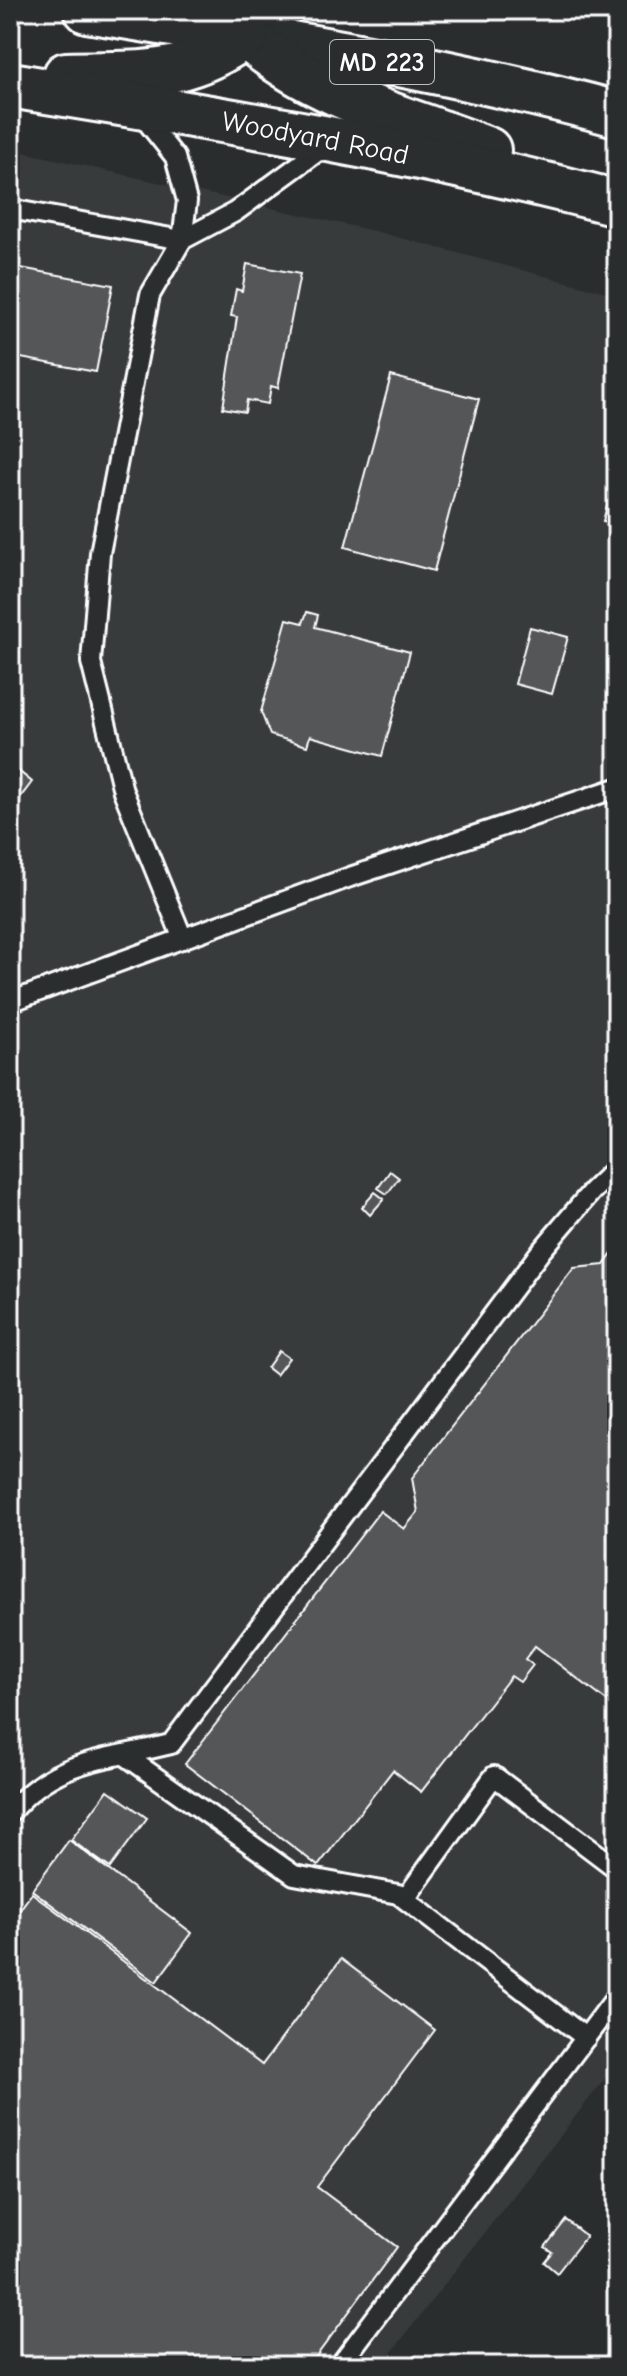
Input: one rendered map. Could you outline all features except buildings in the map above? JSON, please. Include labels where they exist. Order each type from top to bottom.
[{"type":"main road","name":"MD 223","points":[[87,10],[155,15],[518,87],[617,114]]},
{"type":"main road","points":[[10,78],[181,70],[217,56],[246,35],[283,66],[314,84],[617,202]]},
{"type":"main road","name":"Woodyard Road","points":[[10,85],[334,140],[509,174],[617,202]]},
{"type":"lane","points":[[134,105],[175,157],[187,201],[182,240],[150,295],[100,553],[91,662],[123,791],[183,939]]},
{"type":"lane","points":[[10,209],[182,240],[235,212],[334,140]]},
{"type":"lane","points":[[10,1002],[350,877],[617,788]]},
{"type":"lane","points":[[10,1813],[27,1792],[77,1763],[126,1756],[171,1744],[541,1251],[592,1191],[617,1167]]},
{"type":"lane","points":[[126,1756],[294,1875],[398,1894],[586,2038]]},
{"type":"lane","points":[[405,1899],[494,1776],[617,1869]]},
{"type":"lane","points":[[339,2366],[617,1996]]},
{"type":"shaded area","points":[[10,149],[374,231],[617,295],[617,2063],[381,2366],[10,2366]]}]
